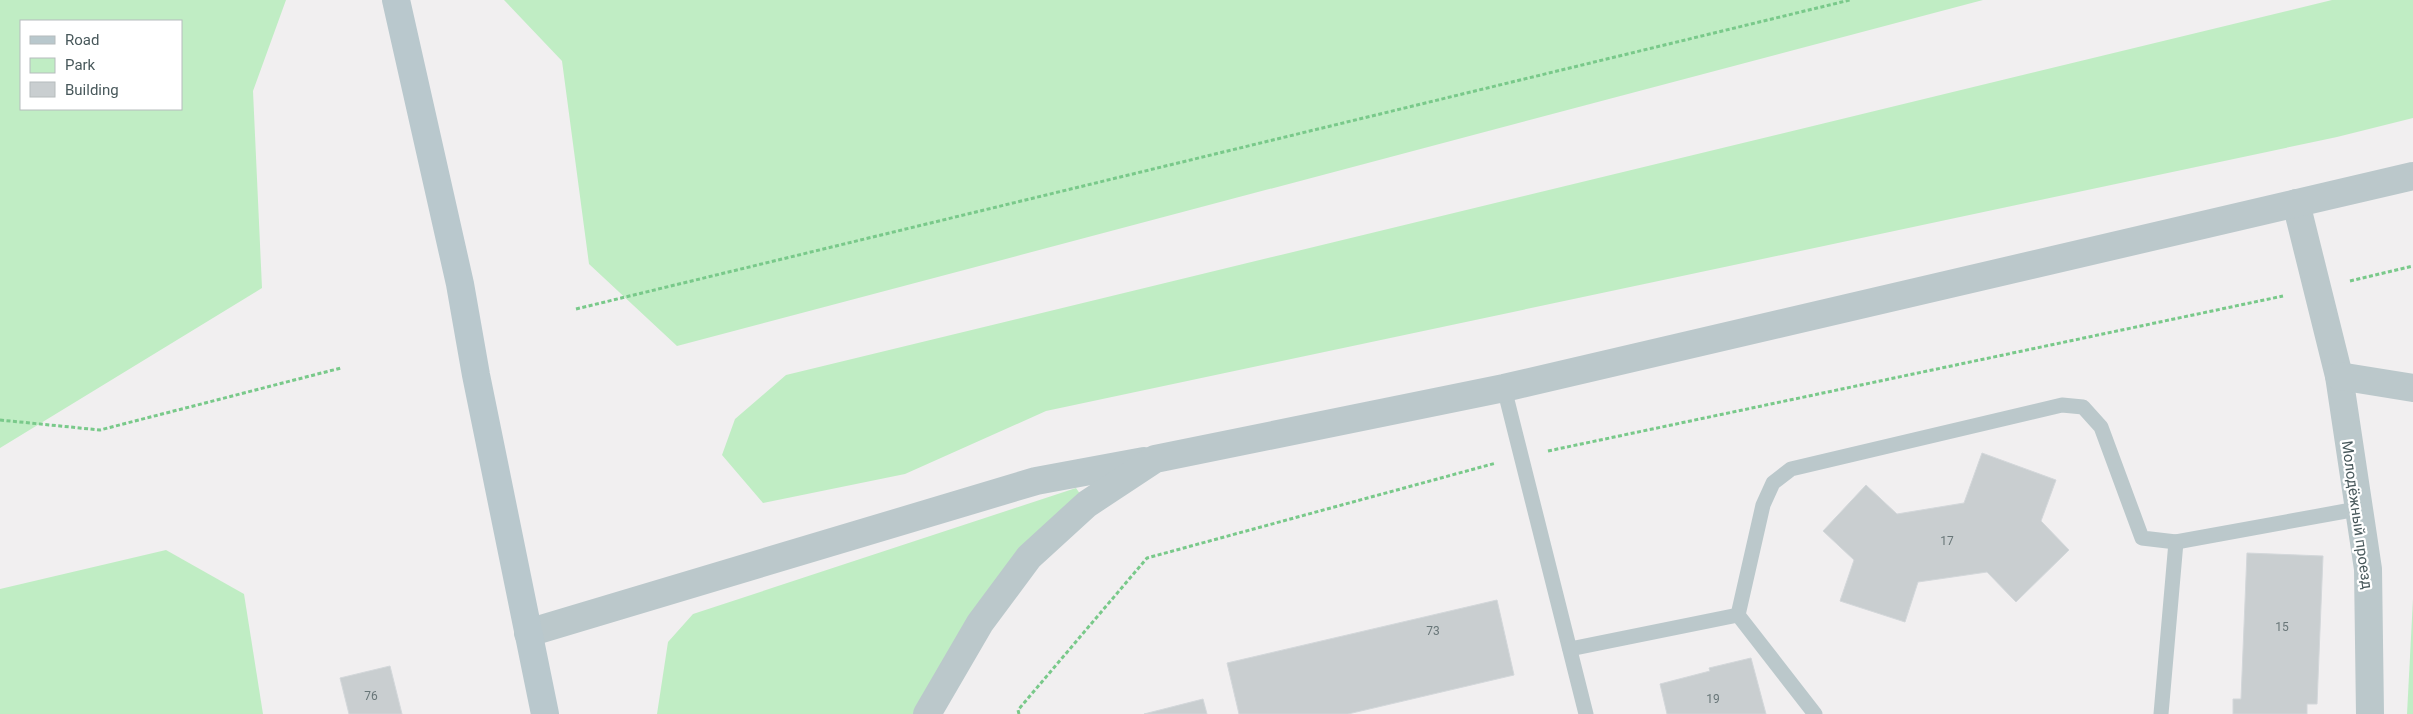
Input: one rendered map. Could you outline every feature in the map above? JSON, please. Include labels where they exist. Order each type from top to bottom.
[{"type":"main road","points":[[396,0],[460,284],[529,642],[545,714]]},
{"type":"street","points":[[529,642],[1036,481],[1155,459],[1504,388],[2413,176]]},
{"type":"street","name":"Молодёжный проезд","points":[[2296,203],[2338,376],[2357,509],[2368,569],[2370,714]]},
{"type":"street","points":[[2338,376],[2413,388]]},
{"type":"street","points":[[927,714],[980,623],[1029,557],[1088,504],[1155,459]]},
{"type":"lane","points":[[1504,388],[1586,714]]},
{"type":"lane","points":[[1738,615],[1763,505],[1772,484],[1791,470],[2062,405],[2083,407],[2101,427],[2142,538],[2176,542],[2357,509]]},
{"type":"lane","points":[[2161,714],[2176,542]]},
{"type":"lane","points":[[1570,649],[1738,615]]},
{"type":"lane","points":[[1738,615],[1815,714]]},
{"type":"path","points":[[576,309],[1850,0]]},
{"type":"path","points":[[1019,714],[1018,710],[1147,558],[1522,456],[2316,289],[2413,266]]},
{"type":"path","points":[[0,420],[100,430],[341,368]]},
{"type":"green space","points":[[0,0],[286,0],[253,91],[262,288],[0,448]]},
{"type":"green space","points":[[504,0],[1983,0],[677,346],[589,264],[562,61]]},
{"type":"green space","points":[[2332,0],[2413,0],[2413,118],[2337,137],[1046,411],[905,474],[763,503],[722,455],[735,419],[786,375]]},
{"type":"green space","points":[[1076,488],[1087,504],[1029,557],[927,714],[657,714],[668,642],[693,614]]},
{"type":"green space","points":[[166,550],[244,594],[263,714],[0,714],[0,589]]},
{"type":"green space","points":[[2413,599],[2413,714],[2407,714]]},
{"type":"building","points":[[1982,453],[2056,480],[2041,521],[2069,550],[2016,602],[1987,572],[1918,582],[1905,622],[1840,601],[1854,560],[1823,531],[1866,485],[1897,514],[1964,503]]},
{"type":"building","points":[[2247,553],[2323,556],[2317,704],[2307,704],[2307,714],[2233,714],[2233,699],[2241,699]]},
{"type":"building","points":[[1497,600],[1514,675],[1348,714],[1239,714],[1227,663]]},
{"type":"building","points":[[1751,658],[1766,714],[1667,714],[1660,684],[1710,671],[1709,668]]},
{"type":"building","points":[[390,666],[402,714],[349,714],[340,678]]},
{"type":"building","points":[[1203,699],[1207,714],[1144,714]]}]
